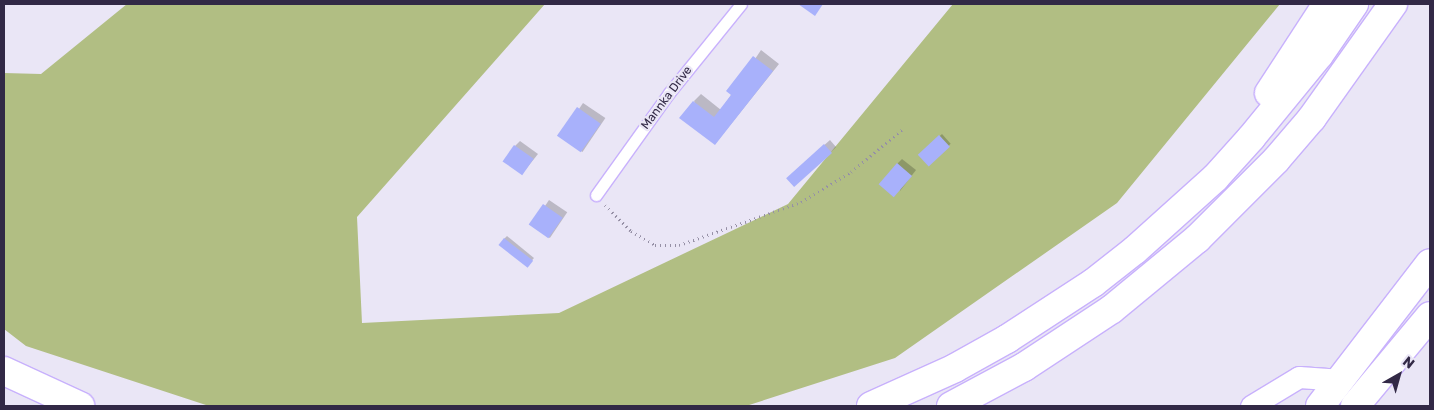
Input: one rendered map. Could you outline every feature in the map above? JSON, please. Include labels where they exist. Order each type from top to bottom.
[{"type":"main road","points":[[1175,215],[1261,103],[1327,4]]},
{"type":"main road","points":[[871,406],[955,368],[1007,339],[1093,283],[1175,215],[1214,178],[1286,98],[1354,4]]},
{"type":"main road","points":[[950,406],[1024,367],[1082,330],[1156,275],[1197,239],[1276,160],[1312,118],[1393,4]]},
{"type":"main road","points":[[1320,406],[1342,380],[1430,263]]},
{"type":"main road","points":[[1359,402],[1430,316]]},
{"type":"main road","points":[[4,371],[80,406]]},
{"type":"street","points":[[1251,406],[1299,377],[1319,376],[1342,380]]},
{"type":"lane","name":"Mannka Drive","points":[[596,195],[670,93],[741,4]]},
{"type":"path","points":[[596,195],[631,230],[654,245],[679,245],[801,202],[851,172],[904,128]]},
{"type":"green space","points":[[127,4],[545,4],[357,217],[362,323],[559,313],[788,204],[953,4],[1280,4],[1117,203],[895,358],[746,406],[209,406],[26,346],[4,329],[4,73],[41,74]]},
{"type":"building","points":[[798,4],[823,4],[815,16]]},
{"type":"building","points":[[753,56],[773,71],[715,145],[679,118],[693,101],[714,117],[731,95],[726,91]]},
{"type":"building","points":[[577,107],[601,124],[581,152],[557,136]]},
{"type":"building","points":[[939,135],[950,147],[929,166],[918,155]]},
{"type":"building","points":[[824,144],[832,153],[794,187],[786,178]]},
{"type":"building","points":[[514,145],[534,159],[522,175],[503,161]]},
{"type":"building","points":[[897,163],[912,176],[894,197],[879,184]]},
{"type":"building","points":[[543,204],[563,218],[548,238],[529,224]]},
{"type":"building","points":[[504,238],[533,261],[528,268],[498,245]]}]
